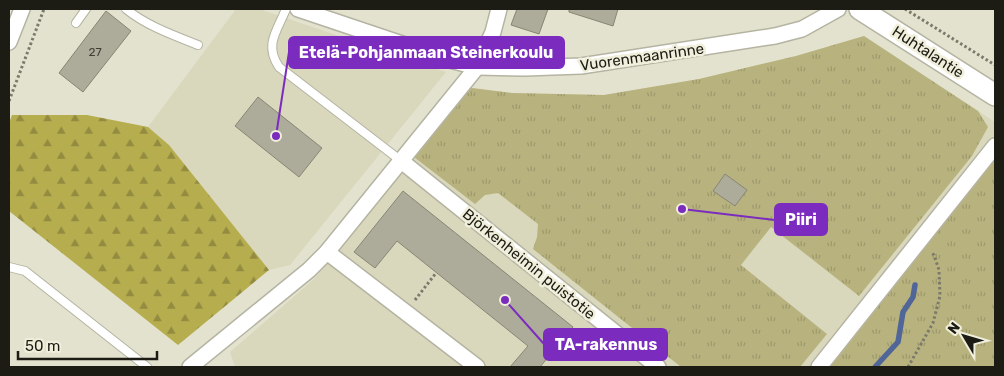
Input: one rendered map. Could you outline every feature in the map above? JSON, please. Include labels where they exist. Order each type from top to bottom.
[{"type":"main road","name":"Huhtalantie","points":[[860,9],[995,95]]},
{"type":"street","points":[[9,42],[22,9]]},
{"type":"street","name":"Vuorenmaanrinne","points":[[298,9],[477,68],[581,66],[711,47],[775,36],[802,29],[838,9]]},
{"type":"street","points":[[190,367],[308,270],[327,252],[400,160],[477,68],[493,32],[499,9]]},
{"type":"street","points":[[819,367],[995,146]]},
{"type":"street","name":"Björkenheimin puistotie","points":[[400,160],[658,367]]},
{"type":"street","points":[[327,252],[477,367]]},
{"type":"lane","points":[[76,23],[86,9]]},
{"type":"lane","points":[[126,9],[134,16],[164,32],[198,45]]},
{"type":"lane","points":[[286,9],[271,46],[272,57],[278,67],[400,160]]},
{"type":"lane","points":[[9,266],[25,271],[147,367]]},
{"type":"path","points":[[9,101],[44,9]]},
{"type":"path","points":[[905,9],[995,65]]},
{"type":"path","points":[[908,367],[933,323],[940,296],[939,270],[934,255],[920,240]]},
{"type":"path","points":[[406,312],[436,273]]},
{"type":"shaded area","points":[[236,9],[259,9],[446,72],[290,265],[269,270],[169,145],[148,127]]},
{"type":"shaded area","points":[[864,36],[995,122],[995,367],[235,367],[230,352],[314,279],[464,87],[512,93],[604,95],[699,79],[796,56]]},
{"type":"green space","points":[[864,36],[978,111],[988,127],[972,156],[859,296],[771,227],[741,265],[827,334],[800,367],[681,367],[533,249],[537,237],[538,224],[498,193],[485,195],[475,204],[410,154],[464,87],[512,93],[604,95],[699,79],[796,56]]},
{"type":"green space","points":[[12,115],[87,115],[148,127],[169,145],[269,270],[178,345],[9,211],[9,123]]},
{"type":"green space","points":[[995,159],[995,367],[830,367]]},
{"type":"building","points":[[517,9],[548,9],[539,34],[511,25]]},
{"type":"building","points":[[569,9],[618,9],[613,26],[569,12]]},
{"type":"building","points":[[106,11],[131,31],[83,92],[59,73]]},
{"type":"building","points":[[258,97],[322,148],[299,177],[235,126]]},
{"type":"building","points":[[725,174],[747,190],[735,206],[713,191]]},
{"type":"building","points":[[403,191],[573,327],[540,367],[510,367],[528,346],[397,241],[375,268],[354,252]]},
{"type":"waterway","points":[[875,367],[898,342],[903,312],[913,297],[915,285]]},
{"type":"place","name":"Etelä-Pohjanmaan Steinerkoulu","points":[[276,136]]},
{"type":"place","name":"Piiri","points":[[682,209]]},
{"type":"place","name":"TA-rakennus","points":[[505,300]]}]
